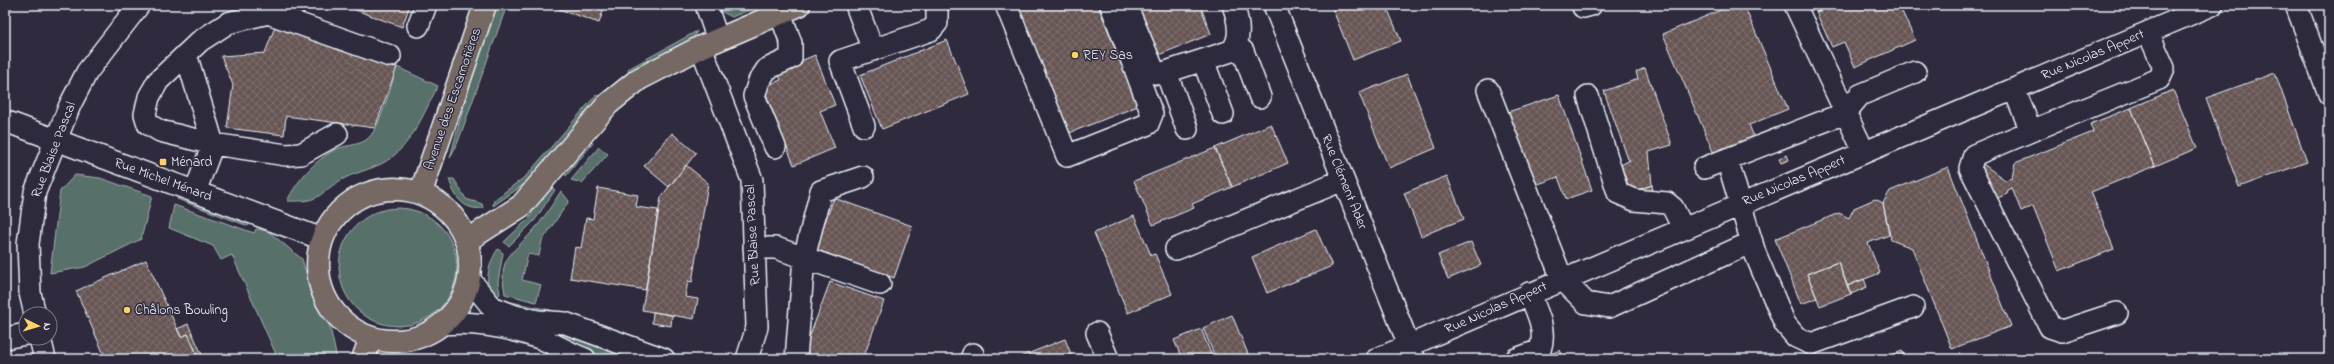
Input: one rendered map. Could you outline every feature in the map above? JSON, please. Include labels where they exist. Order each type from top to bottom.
[{"type":"main road","name":"Avenue des Escarnotières","points":[[420,192],[485,5]]},
{"type":"main road","points":[[468,240],[521,206],[608,104],[639,79],[710,43],[790,9]]},
{"type":"main road","points":[[396,188],[420,192],[441,203],[457,220],[468,240],[471,260],[470,280],[460,304],[452,317],[434,331],[414,339],[392,342],[371,338],[345,323],[332,310],[321,288],[318,264],[322,239],[333,218],[350,201],[372,191],[396,188]]},
{"type":"main road","points":[[363,359],[371,338]]},
{"type":"street","name":"Rue Blaise Pascal","points":[[33,306],[30,293],[28,244],[35,192],[70,105],[87,72],[139,5]]},
{"type":"street","points":[[418,26],[426,5]]},
{"type":"street","name":"Rue Blaise Pascal","points":[[706,5],[710,43],[752,180],[757,327],[747,359]]},
{"type":"street","points":[[856,5],[873,50]]},
{"type":"street","points":[[864,126],[840,61],[931,30],[937,23],[937,5]]},
{"type":"street","points":[[1006,5],[1067,156],[1148,124],[1152,114],[1111,5]]},
{"type":"street","points":[[1126,5],[1155,73],[1166,72],[1231,51],[1236,46],[1239,32],[1233,5]]},
{"type":"street","name":"Rue Clément Ader","points":[[1274,5],[1412,352]]},
{"type":"street","points":[[1795,5],[1864,152]]},
{"type":"street","name":"Rue Nicolas Appert","points":[[1377,359],[1412,352],[1529,293],[2212,5]]},
{"type":"street","points":[[2296,5],[2329,94]]},
{"type":"street","points":[[776,147],[754,96],[759,80],[767,69],[790,58],[790,9]]},
{"type":"street","points":[[338,134],[301,154],[286,155],[213,144],[160,131],[148,124],[145,114],[149,97],[158,81],[200,41],[228,23],[268,13],[390,56]]},
{"type":"street","points":[[2117,313],[2062,331],[2050,327],[1970,168],[1974,155],[2159,79],[2164,68],[2148,32]]},
{"type":"street","points":[[1236,46],[1243,51],[1260,97]]},
{"type":"street","points":[[186,54],[213,144],[195,192]]},
{"type":"street","points":[[1203,60],[1222,114]]},
{"type":"street","points":[[1166,72],[1187,129]]},
{"type":"street","points":[[1704,168],[1845,113],[1860,95],[1915,72]]},
{"type":"street","points":[[2014,89],[2031,131]]},
{"type":"street","points":[[1488,90],[1562,279],[1586,303],[1609,307],[1752,242]]},
{"type":"street","points":[[1588,96],[1618,193],[1634,200],[1667,203],[1673,208],[1683,228]]},
{"type":"street","name":"Rue Michel Ménard","points":[[5,122],[322,239]]},
{"type":"street","points":[[1727,159],[1752,242],[1785,324],[1796,337],[1811,344],[1913,307]]},
{"type":"street","points":[[796,359],[804,258],[820,190],[863,177]]},
{"type":"street","points":[[1176,249],[1343,180]]},
{"type":"street","points":[[754,248],[776,248],[880,284]]},
{"type":"street","points":[[470,280],[492,307],[515,316],[538,321],[565,323],[664,359]]},
{"type":"street","points":[[1516,359],[1540,350],[1544,340],[1540,320],[1529,293]]},
{"type":"street","points":[[442,324],[466,322],[498,327],[543,340],[577,358]]},
{"type":"street","points":[[1097,333],[1108,359]]},
{"type":"street","points":[[5,338],[18,336]]},
{"type":"street","points":[[42,346],[45,359]]},
{"type":"green space","points":[[497,5],[507,5],[458,142],[450,158],[474,67]]},
{"type":"green space","points":[[726,5],[761,5],[732,17],[716,9]]},
{"type":"green space","points":[[697,31],[692,40],[629,74],[628,69]]},
{"type":"green space","points":[[397,67],[438,86],[415,130],[408,140],[391,157],[381,164],[341,180],[317,197],[307,200],[287,201],[306,172],[319,160],[334,150],[362,142],[371,135],[380,117]]},
{"type":"green space","points":[[596,95],[601,99],[529,181],[493,206],[494,200],[526,176]]},
{"type":"green space","points":[[588,141],[593,143],[566,176],[563,171]]},
{"type":"green space","points":[[599,147],[608,154],[582,183],[571,180]]},
{"type":"green space","points":[[75,175],[100,178],[152,196],[141,239],[85,267],[50,273],[60,191]]},
{"type":"green space","points":[[449,179],[454,179],[466,199],[482,204],[483,208],[470,207],[460,201]]},
{"type":"green space","points":[[550,186],[555,190],[535,220],[509,246],[504,242],[531,216],[538,201]]},
{"type":"green space","points":[[561,191],[569,201],[542,241],[539,256],[528,254],[522,280],[541,285],[536,302],[505,294],[503,272],[508,258],[540,222]]},
{"type":"green space","points":[[179,196],[250,221],[248,226],[177,199]]},
{"type":"green space","points":[[174,205],[254,233],[256,229],[268,231],[302,259],[314,301],[330,327],[337,359],[278,359],[232,255],[221,260],[213,246],[169,228]]},
{"type":"green space","points":[[398,208],[421,212],[440,225],[453,244],[457,267],[453,290],[440,309],[421,322],[398,326],[375,322],[356,309],[343,290],[339,267],[343,244],[356,225],[375,212]]},
{"type":"green space","points":[[498,249],[503,253],[498,282],[500,294],[497,296],[489,287],[488,274],[492,260]]},
{"type":"green space","points":[[511,302],[565,313],[566,317],[518,308],[507,303]]},
{"type":"green space","points":[[540,329],[583,335],[648,359],[600,359],[579,351]]},
{"type":"building","points":[[5,5],[15,5],[5,14]]},
{"type":"building","points":[[342,5],[410,5],[402,27]]},
{"type":"building","points":[[548,5],[605,5],[599,23]]},
{"type":"building","name":"REY Sas","points":[[1013,5],[1098,5],[1138,106],[1064,135]]},
{"type":"building","points":[[1135,5],[1200,5],[1211,34],[1156,56]]},
{"type":"building","points":[[1331,5],[1386,5],[1401,41],[1353,60]]},
{"type":"building","points":[[1733,5],[1744,5],[1788,109],[1749,125],[1754,137],[1714,154],[1663,34]]},
{"type":"building","points":[[1814,5],[1832,5],[1816,12]]},
{"type":"building","points":[[1832,5],[1899,5],[1915,40],[1855,67],[1844,42],[1832,47],[1816,12]]},
{"type":"building","points":[[276,24],[397,67],[375,128],[286,116],[284,135],[227,128],[233,85],[221,56],[265,53]]},
{"type":"building","points":[[947,40],[969,94],[882,129],[860,75]]},
{"type":"building","points":[[815,55],[835,105],[820,111],[835,148],[794,165],[763,87],[781,80],[777,71]]},
{"type":"building","points":[[1645,68],[1672,145],[1649,152],[1652,185],[1638,190],[1629,188],[1621,165],[1630,160],[1628,159],[1604,91],[1638,79],[1636,72]]},
{"type":"building","points":[[2275,73],[2307,162],[2239,187],[2206,98]]},
{"type":"building","points":[[1407,74],[1436,148],[1389,168],[1359,93]]},
{"type":"building","points":[[2173,90],[2197,148],[2155,166],[2131,108]]},
{"type":"building","points":[[1559,95],[1592,190],[1566,199],[1558,177],[1530,187],[1505,113]]},
{"type":"building","points":[[2131,108],[2155,166],[2091,192],[2114,249],[2059,271],[2033,206],[2021,211],[2012,188],[2008,190],[2007,194],[1988,202],[1975,167],[1983,164],[2005,180],[2012,178],[2015,163],[2093,132],[2090,124]]},
{"type":"building","points":[[1271,124],[1288,163],[1232,187],[1215,148]]},
{"type":"building","points":[[672,133],[696,153],[669,187],[644,166]]},
{"type":"building","points":[[1215,148],[1232,187],[1192,204],[1194,208],[1153,225],[1134,181]]},
{"type":"building","points":[[1787,155],[1789,160],[1781,163],[1779,159]]},
{"type":"building","points":[[686,165],[708,183],[692,282],[688,281],[685,297],[698,299],[694,319],[642,310],[661,197]]},
{"type":"building","points":[[1948,167],[2011,326],[1952,349],[1912,248],[1891,240],[1883,203],[1890,191]]},
{"type":"building","points":[[1447,176],[1464,219],[1421,236],[1404,193]]},
{"type":"building","points":[[1652,185],[1653,192],[1638,190]]},
{"type":"building","points":[[598,188],[638,195],[636,207],[658,210],[646,290],[570,278],[575,247],[581,248],[586,218],[593,219]]},
{"type":"building","points":[[834,198],[912,226],[894,278],[815,249]]},
{"type":"building","points":[[1875,199],[1883,203],[1889,235],[1868,243],[1880,273],[1847,286],[1838,262],[1807,274],[1817,298],[1801,304],[1775,239],[1839,213],[1849,218],[1854,208]]},
{"type":"building","points":[[1134,216],[1151,255],[1155,254],[1172,294],[1128,313],[1094,233]]},
{"type":"building","points":[[1316,229],[1332,266],[1267,293],[1252,257]]},
{"type":"building","points":[[1471,242],[1481,265],[1448,279],[1438,255]]},
{"type":"building","name":"Châlons Bowling","points":[[146,260],[181,337],[188,334],[199,359],[106,359],[76,291]]},
{"type":"building","points":[[1838,262],[1851,294],[1820,306],[1807,274]]},
{"type":"building","points":[[1864,279],[1867,287],[1851,294],[1847,286]]},
{"type":"building","points":[[830,282],[884,301],[863,359],[817,359],[803,354]]},
{"type":"building","points":[[653,312],[672,315],[671,326],[652,323]]},
{"type":"building","points":[[1232,315],[1250,359],[1216,359],[1203,328]]},
{"type":"building","points":[[188,324],[204,359],[199,359],[188,334],[181,337],[177,329]]},
{"type":"building","points":[[1201,329],[1213,359],[1182,359],[1174,340]]},
{"type":"building","points":[[1065,339],[1073,359],[1015,359]]},
{"type":"building","points":[[1560,350],[1564,359],[1538,359]]},
{"type":"building","points":[[1902,351],[1905,359],[1882,359]]},
{"type":"place","name":"REY Sas","points":[[1075,55]]},
{"type":"place","name":"Ménard","points":[[163,162]]},
{"type":"place","name":"Châlons Bowling","points":[[127,310]]}]
